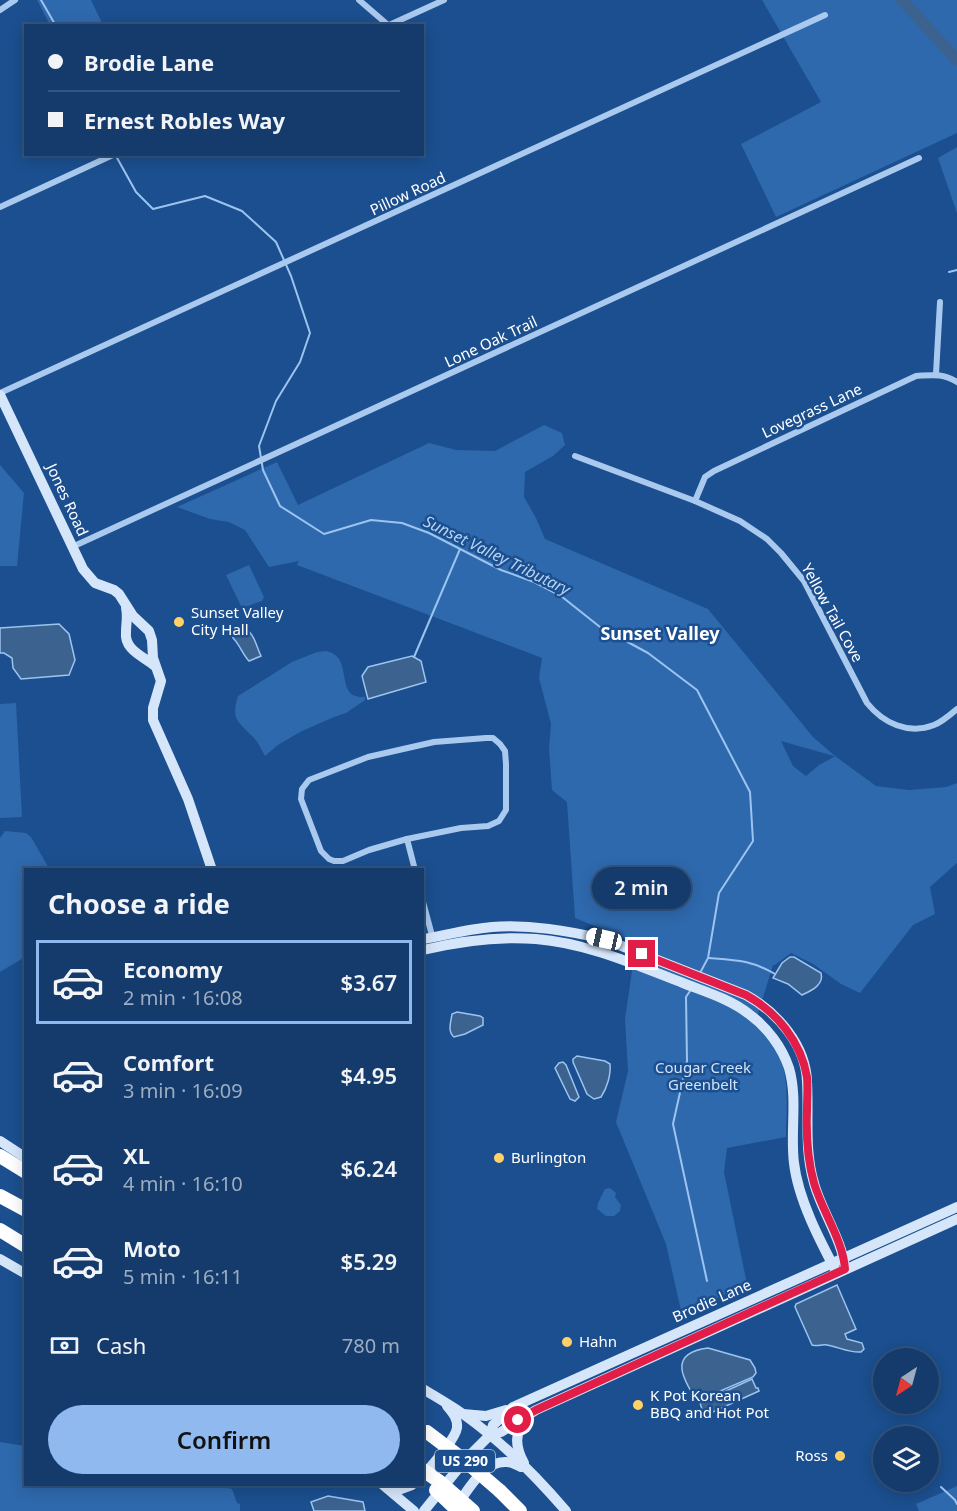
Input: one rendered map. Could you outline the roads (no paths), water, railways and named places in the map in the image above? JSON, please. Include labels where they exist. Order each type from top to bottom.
[{"type":"highway","points":[[0,1156],[24,1171]]},
{"type":"highway","points":[[0,1196],[24,1209]]},
{"type":"highway","points":[[0,1230],[24,1245]]},
{"type":"highway","points":[[0,1236],[24,1245]]},
{"type":"highway","name":"US 290","points":[[425,1431],[464,1460],[519,1510]]},
{"type":"highway","name":"US 290","points":[[424,1471],[473,1511]]},
{"type":"highway","points":[[424,1478],[458,1511]]},
{"type":"street","points":[[0,10],[15,0]]},
{"type":"street","points":[[359,0],[387,24]]},
{"type":"street","points":[[390,24],[444,0]]},
{"type":"street","name":"Pillow Road","points":[[0,394],[825,15]]},
{"type":"street","points":[[0,207],[112,156]]},
{"type":"street","name":"Lone Oak Trail","points":[[72,547],[919,158]]},
{"type":"street","points":[[940,302],[936,374],[948,376],[957,382]]},
{"type":"street","name":"Lovegrass Lane","points":[[695,501],[705,477],[714,471],[916,376],[936,374]]},
{"type":"street","name":"Jones Road","points":[[0,394],[83,569],[95,583],[119,594],[136,620],[149,632],[152,640],[152,654],[160,681],[153,708],[153,720],[188,799],[211,868]]},
{"type":"street","name":"Yellow Tail Cove","points":[[575,456],[695,501],[740,521],[767,539],[782,553],[804,581],[867,703],[874,713],[887,722],[902,727],[922,728],[941,721],[957,709]]},
{"type":"street","points":[[125,602],[128,615],[125,637],[128,645],[134,652],[155,666]]},
{"type":"street","points":[[486,738],[493,738],[500,744],[505,751],[507,802],[506,810],[499,821],[488,826],[461,828],[407,839],[369,850],[343,861],[328,859],[321,851],[302,804],[302,789],[309,780],[339,767],[399,749],[434,742],[486,738]]},
{"type":"street","points":[[407,839],[414,868]]},
{"type":"street","points":[[424,908],[430,941]]},
{"type":"street","points":[[430,941],[472,929],[493,927],[553,929],[604,939],[755,1000],[777,1018],[794,1041],[802,1060],[807,1080],[806,1137],[811,1171],[839,1266]]},
{"type":"street","points":[[430,941],[502,938],[567,943],[597,951],[702,990],[748,1013],[762,1025],[780,1049],[789,1067],[792,1086],[792,1147],[795,1174],[802,1198],[839,1266]]},
{"type":"street","points":[[0,1141],[24,1154]]},
{"type":"street","name":"Brodie Lane","points":[[490,1435],[501,1432],[536,1410],[665,1351],[957,1207]]},
{"type":"street","name":"Brodie Lane","points":[[424,1511],[465,1460],[490,1435],[493,1425],[513,1407],[706,1320],[957,1219]]},
{"type":"street","points":[[0,1259],[24,1273]]},
{"type":"street","points":[[665,1351],[666,1346],[695,1330],[706,1320]]},
{"type":"street","points":[[424,1390],[463,1413],[490,1435],[566,1511]]},
{"type":"street","points":[[424,1476],[452,1439],[457,1428],[455,1416],[443,1401]]},
{"type":"street","points":[[463,1413],[486,1416],[513,1407]]},
{"type":"street","points":[[526,1469],[518,1453],[517,1433],[523,1422],[536,1410]]},
{"type":"street","points":[[453,1511],[480,1473],[493,1464],[507,1461],[526,1469]]},
{"type":"street","points":[[386,1487],[401,1489],[408,1486]]},
{"type":"street","points":[[386,1487],[414,1511]]},
{"type":"waterway","name":"Sunset Valley Tributary","points":[[41,0],[55,24]]},
{"type":"waterway","points":[[902,0],[957,60]]},
{"type":"waterway","name":"Sunset Valley Tributary","points":[[116,156],[136,192],[153,209],[205,196],[242,211],[276,242],[291,276],[310,333],[300,362],[276,401],[259,446],[263,470],[280,506],[324,534],[371,520],[402,523],[429,533],[501,570],[534,582],[561,596],[600,627],[648,653],[697,690],[750,792],[753,841],[719,893],[708,958],[700,973]]},
{"type":"waterway","points":[[949,272],[957,270]]},
{"type":"waterway","points":[[414,657],[460,549]]},
{"type":"waterway","points":[[709,958],[751,963],[775,974]]},
{"type":"waterway","name":"Sunset Valley Tributary","points":[[690,991],[686,997],[687,1061],[673,1124],[707,1281]]},
{"type":"waterway","name":"Sunset Valley Tributary","points":[[941,1487],[957,1504]]},
{"type":"place","name":"Sunset Valley City Hall","points":[[179,622]]},
{"type":"place","name":"Burlington","points":[[499,1158]]},
{"type":"place","name":"Hahn","points":[[567,1342]]},
{"type":"place","name":"K Pot Korean BBQ and Hot Pot","points":[[638,1405]]},
{"type":"place","name":"Ross","points":[[840,1456]]},
{"type":"district","name":"Sunset Valley","points":[[660,634]]},
{"type":"park label","name":"Cougar Creek Greenbelt","points":[[703,1076]]}]
